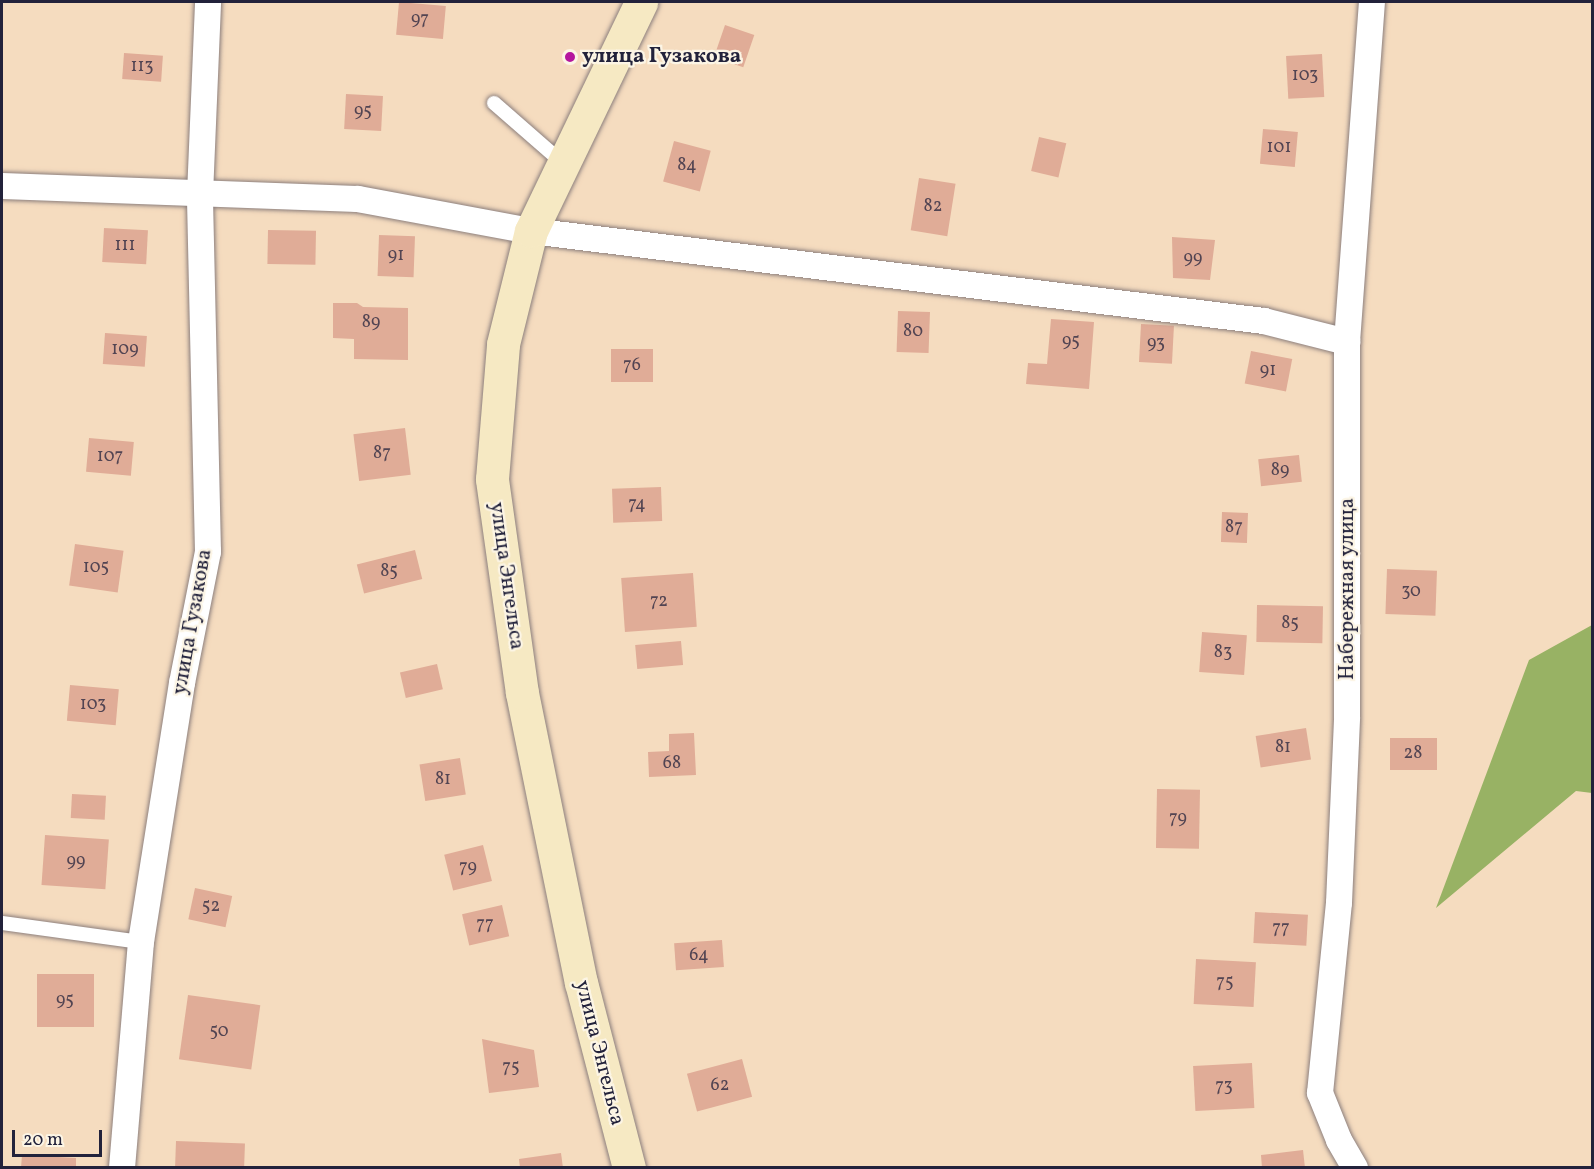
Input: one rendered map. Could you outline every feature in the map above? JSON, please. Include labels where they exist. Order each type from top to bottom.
[{"type":"main road","name":"улица Энгельса","points":[[629,1167],[581,982],[522,693],[492,479],[503,344],[531,231],[641,2]]},
{"type":"street","name":"улица Гузакова","points":[[122,1167],[141,942],[182,683],[208,552],[200,195],[208,2]]},
{"type":"street","name":"Набережная улица","points":[[1355,1167],[1339,1140],[1320,1093],[1339,903],[1347,717],[1347,342],[1372,2]]},
{"type":"street","points":[[2,186],[358,199],[531,231],[1264,321],[1347,342]]},
{"type":"lane","points":[[494,103],[564,164]]},
{"type":"lane","points":[[2,923],[141,942]]},
{"type":"green space","points":[[1592,625],[1592,793],[1576,791],[1436,908],[1529,660]]},
{"type":"building","points":[[399,2],[446,6],[443,39],[396,35]]},
{"type":"building","points":[[725,25],[754,35],[743,67],[714,57]]},
{"type":"building","points":[[124,53],[163,56],[161,82],[122,79]]},
{"type":"building","points":[[1322,54],[1324,97],[1288,99],[1286,56]]},
{"type":"building","points":[[346,94],[383,96],[381,131],[344,129]]},
{"type":"building","points":[[1263,129],[1298,132],[1295,167],[1260,164]]},
{"type":"building","points":[[1039,137],[1066,143],[1058,177],[1031,171]]},
{"type":"building","points":[[674,141],[711,151],[700,191],[663,182]]},
{"type":"building","points":[[919,178],[956,184],[947,236],[911,230]]},
{"type":"building","points":[[104,228],[148,230],[146,264],[102,262]]},
{"type":"building","points":[[268,230],[316,231],[315,265],[267,264]]},
{"type":"building","points":[[379,235],[415,236],[414,277],[378,276]]},
{"type":"building","points":[[1172,237],[1215,240],[1210,280],[1173,278]]},
{"type":"building","points":[[333,303],[357,303],[363,307],[408,308],[408,360],[354,359],[354,339],[333,338]]},
{"type":"building","points":[[898,311],[930,312],[929,353],[897,352]]},
{"type":"building","points":[[1051,319],[1094,322],[1089,389],[1026,384],[1028,363],[1047,364]]},
{"type":"building","points":[[1141,324],[1174,326],[1172,364],[1139,362]]},
{"type":"building","points":[[105,333],[147,336],[145,367],[103,364]]},
{"type":"building","points":[[611,349],[653,349],[653,382],[611,382]]},
{"type":"building","points":[[1251,351],[1292,359],[1286,391],[1245,383]]},
{"type":"building","points":[[405,428],[411,475],[359,481],[353,434]]},
{"type":"building","points":[[89,438],[134,442],[131,476],[86,472]]},
{"type":"building","points":[[1299,455],[1302,482],[1261,486],[1258,459]]},
{"type":"building","points":[[661,487],[662,521],[613,523],[612,489]]},
{"type":"building","points":[[1222,512],[1248,513],[1247,543],[1221,542]]},
{"type":"building","points":[[75,544],[124,551],[118,592],[69,586]]},
{"type":"building","points":[[415,550],[422,579],[364,594],[357,565]]},
{"type":"building","points":[[1387,569],[1437,571],[1435,616],[1385,614]]},
{"type":"building","points":[[693,573],[697,627],[625,632],[621,578]]},
{"type":"building","points":[[1257,605],[1323,606],[1322,643],[1256,642]]},
{"type":"building","points":[[1202,632],[1247,635],[1244,675],[1199,672]]},
{"type":"building","points":[[681,641],[683,665],[637,669],[635,645]]},
{"type":"building","points":[[437,664],[443,689],[406,698],[400,673]]},
{"type":"building","points":[[70,685],[119,689],[116,725],[67,721]]},
{"type":"building","points":[[1306,728],[1311,760],[1261,768],[1256,736]]},
{"type":"building","points":[[694,733],[696,775],[649,777],[648,752],[669,751],[669,734]]},
{"type":"building","points":[[1390,738],[1437,738],[1437,770],[1390,770]]},
{"type":"building","points":[[460,758],[466,795],[425,801],[420,764]]},
{"type":"building","points":[[1157,789],[1200,790],[1199,849],[1156,848]]},
{"type":"building","points":[[72,794],[106,796],[105,820],[71,818]]},
{"type":"building","points":[[45,835],[109,839],[105,889],[42,885]]},
{"type":"building","points":[[483,845],[492,881],[453,891],[444,855]]},
{"type":"building","points":[[195,888],[232,896],[226,927],[188,919]]},
{"type":"building","points":[[502,905],[509,936],[469,945],[462,914]]},
{"type":"building","points":[[1255,912],[1308,915],[1306,946],[1253,943]]},
{"type":"building","points":[[722,940],[724,967],[676,970],[674,943]]},
{"type":"building","points":[[1196,959],[1256,962],[1254,1007],[1194,1004]]},
{"type":"building","points":[[37,974],[94,974],[94,1027],[37,1027]]},
{"type":"building","points":[[188,995],[260,1005],[251,1070],[179,1059]]},
{"type":"building","points":[[482,1039],[534,1050],[539,1087],[489,1093]]},
{"type":"building","points":[[742,1059],[752,1097],[697,1111],[687,1074]]},
{"type":"building","points":[[1252,1063],[1254,1108],[1195,1111],[1193,1066]]},
{"type":"building","points":[[176,1141],[245,1143],[244,1168],[175,1168]]},
{"type":"building","points":[[1303,1150],[1305,1168],[1262,1168],[1261,1155]]},
{"type":"building","points":[[561,1153],[563,1168],[520,1168],[519,1159]]},
{"type":"building","points":[[22,1155],[76,1158],[76,1168],[21,1168]]},
{"type":"place","name":"улица Гузакова","points":[[570,57]]}]
